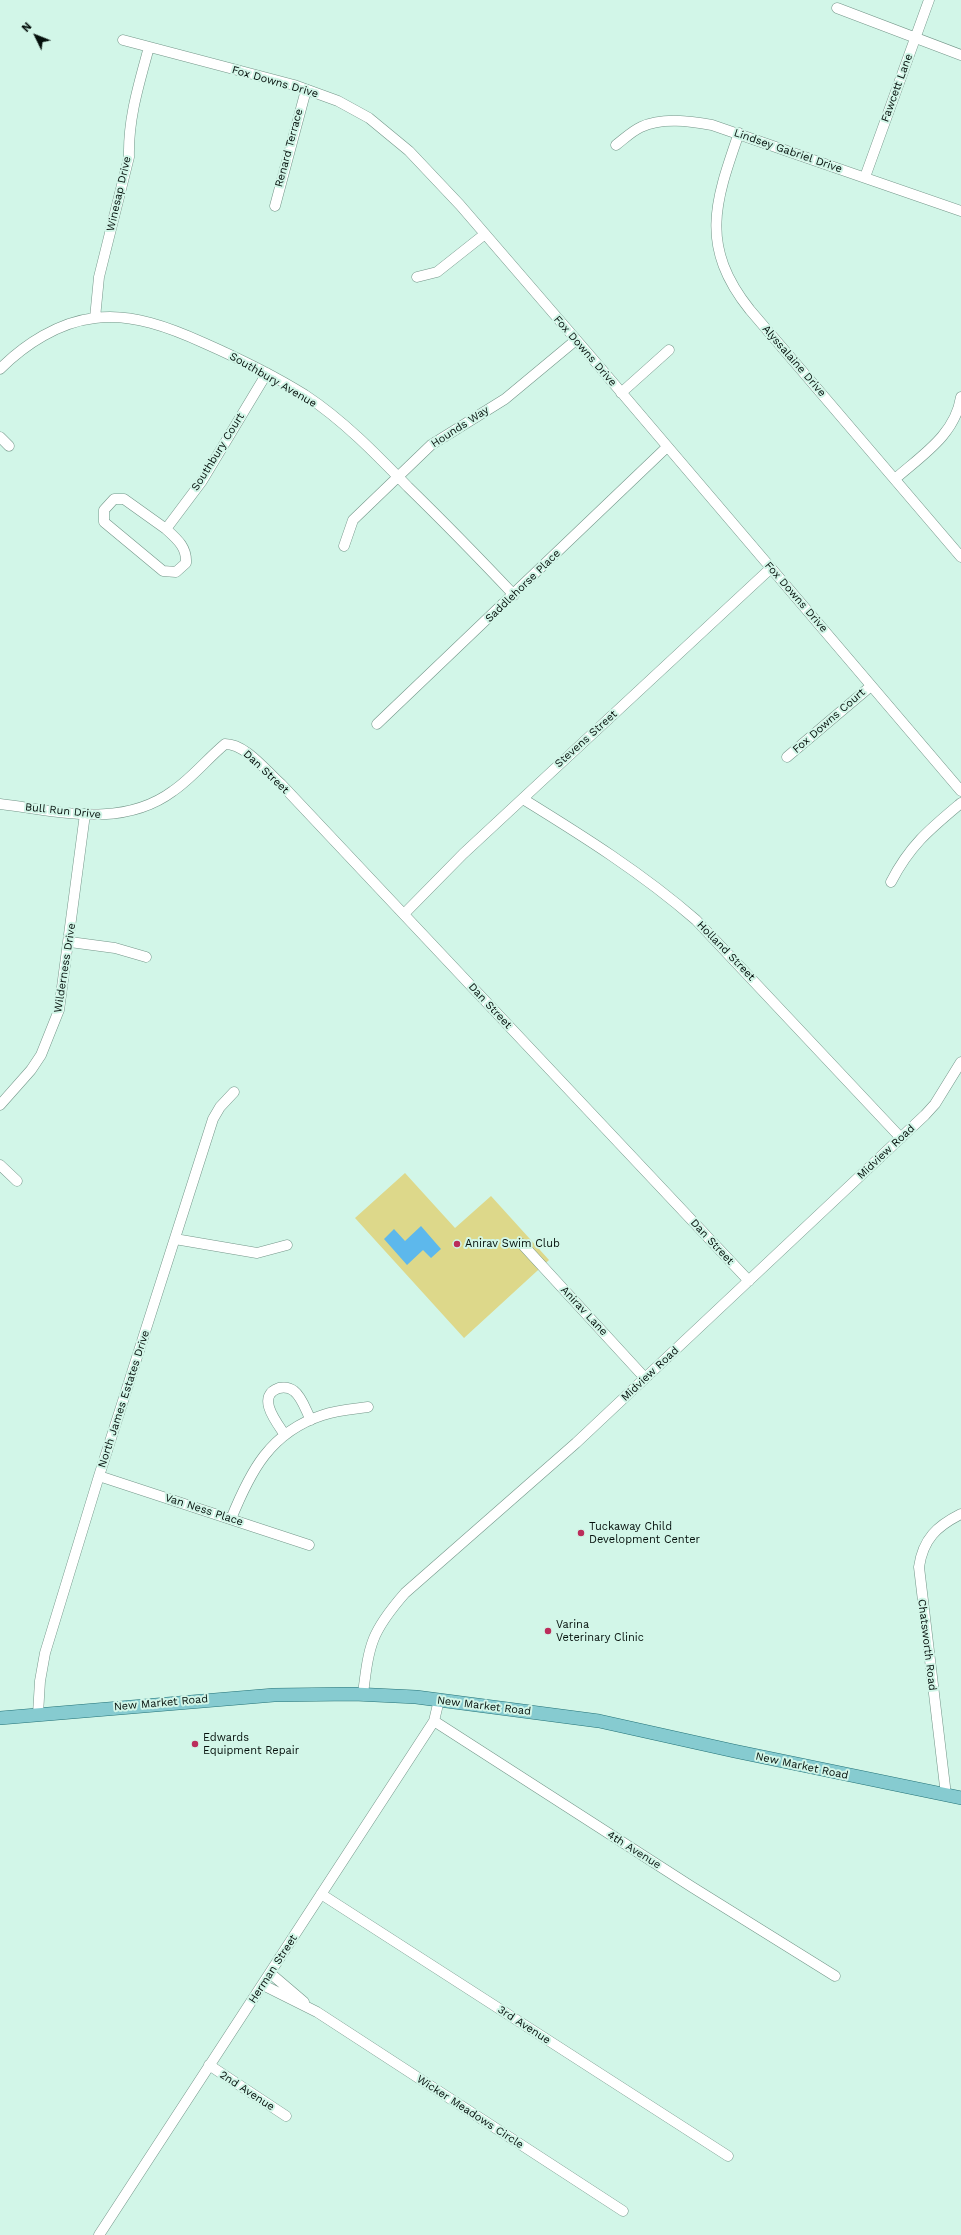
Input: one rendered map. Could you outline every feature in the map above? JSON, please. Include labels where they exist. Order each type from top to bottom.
[{"type":"main road","name":"New Market Road","points":[[0,1718],[222,1698],[307,1694],[363,1694],[439,1700],[599,1721],[734,1751],[961,1798]]},
{"type":"street","name":"Fawcett Lane","points":[[865,177],[929,0]]},
{"type":"street","points":[[836,8],[914,39],[961,55]]},
{"type":"street","name":"Fox Downs Drive","points":[[123,40],[294,85],[338,101],[375,123],[430,171],[961,791]]},
{"type":"street","name":"Winesap Drive","points":[[95,318],[99,277],[129,156],[128,139],[132,106],[149,47]]},
{"type":"street","name":"Renard Terrace","points":[[275,206],[306,90]]},
{"type":"street","name":"Lindsey Gabriel Drive","points":[[616,145],[641,127],[662,122],[701,123],[739,133],[961,211]]},
{"type":"street","name":"Alyssalaine Drive","points":[[739,133],[721,184],[716,209],[718,249],[727,275],[750,310],[961,557]]},
{"type":"street","points":[[417,277],[438,272],[485,234]]},
{"type":"street","name":"Southbury Avenue","points":[[0,369],[19,350],[46,334],[81,320],[114,317],[145,321],[190,337],[267,373],[305,396],[346,427],[399,477],[514,595]]},
{"type":"street","name":"Hounds Way","points":[[344,546],[353,520],[431,445],[505,398],[576,340]]},
{"type":"street","points":[[621,393],[670,350]]},
{"type":"street","name":"Southbury Court","points":[[166,529],[202,481],[267,373]]},
{"type":"street","points":[[895,479],[948,431],[955,420],[961,397]]},
{"type":"street","points":[[0,437],[9,446]]},
{"type":"street","name":"Saddlehorse Place","points":[[377,724],[514,595],[667,446]]},
{"type":"street","points":[[114,499],[124,499],[166,529],[181,544],[186,554],[186,563],[176,572],[163,570],[104,522],[104,510],[114,499]]},
{"type":"street","name":"Stevens Street","points":[[404,914],[463,854],[771,568]]},
{"type":"street","name":"Fox Downs Court","points":[[787,757],[871,686]]},
{"type":"street","name":"Dan Street","points":[[223,746],[232,744],[243,749],[281,784],[749,1281]]},
{"type":"street","name":"Bull Run Drive","points":[[0,804],[85,814],[114,815],[147,806],[174,791],[223,746]]},
{"type":"street","name":"Holland Street","points":[[523,799],[613,855],[669,896],[696,920],[901,1138]]},
{"type":"street","points":[[891,882],[899,866],[918,840],[961,803]]},
{"type":"street","name":"Wilderness Drive","points":[[0,1105],[30,1070],[49,1038],[62,998],[85,814]]},
{"type":"street","points":[[70,942],[115,948],[146,956]]},
{"type":"street","name":"Midview Road","points":[[363,1694],[368,1652],[372,1641],[391,1609],[405,1593],[507,1506],[901,1138],[935,1104],[961,1062]]},
{"type":"street","name":"North James Estates Drive","points":[[38,1714],[40,1681],[45,1653],[99,1476],[213,1120],[220,1107],[234,1092]]},
{"type":"street","points":[[0,1165],[17,1181]]},
{"type":"street","points":[[175,1240],[257,1254],[287,1245]]},
{"type":"street","name":"Anirav Lane","points":[[522,1244],[645,1378]]},
{"type":"street","points":[[285,1434],[269,1407],[268,1401],[271,1394],[277,1389],[289,1388],[294,1391],[311,1420]]},
{"type":"street","points":[[231,1519],[246,1483],[256,1465],[285,1434],[323,1415],[368,1407]]},
{"type":"street","name":"Van Ness Place","points":[[99,1476],[309,1545]]},
{"type":"street","name":"Chatsworth Road","points":[[946,1795],[919,1567],[924,1544],[930,1535],[944,1522],[961,1514]]},
{"type":"street","name":"Herman Street","points":[[99,2235],[434,1721],[439,1700]]},
{"type":"street","name":"4th Avenue","points":[[434,1721],[835,1976]]},
{"type":"street","name":"3rd Avenue","points":[[321,1894],[728,2156]]},
{"type":"street","name":"Wicker Meadows Circle","points":[[270,1973],[316,2012]]},
{"type":"street","name":"Wicker Meadows Circle","points":[[263,1985],[316,2012],[623,2211]]},
{"type":"street","name":"2nd Avenue","points":[[209,2066],[286,2116]]},
{"type":"shaded area","name":"Anirav Swim Club","points":[[405,1173],[455,1228],[491,1196],[549,1260],[464,1338],[355,1218]]},
{"type":"water","points":[[421,1226],[441,1249],[431,1258],[423,1250],[407,1265],[384,1239],[394,1229],[405,1241]]},
{"type":"place","name":"Anirav Swim Club","points":[[457,1244]]},
{"type":"place","name":"Tuckaway Child Development Center","points":[[581,1533]]},
{"type":"place","name":"Varina Veterinary Clinic","points":[[548,1631]]},
{"type":"place","name":"Edwards Equipment Repair","points":[[195,1744]]}]
